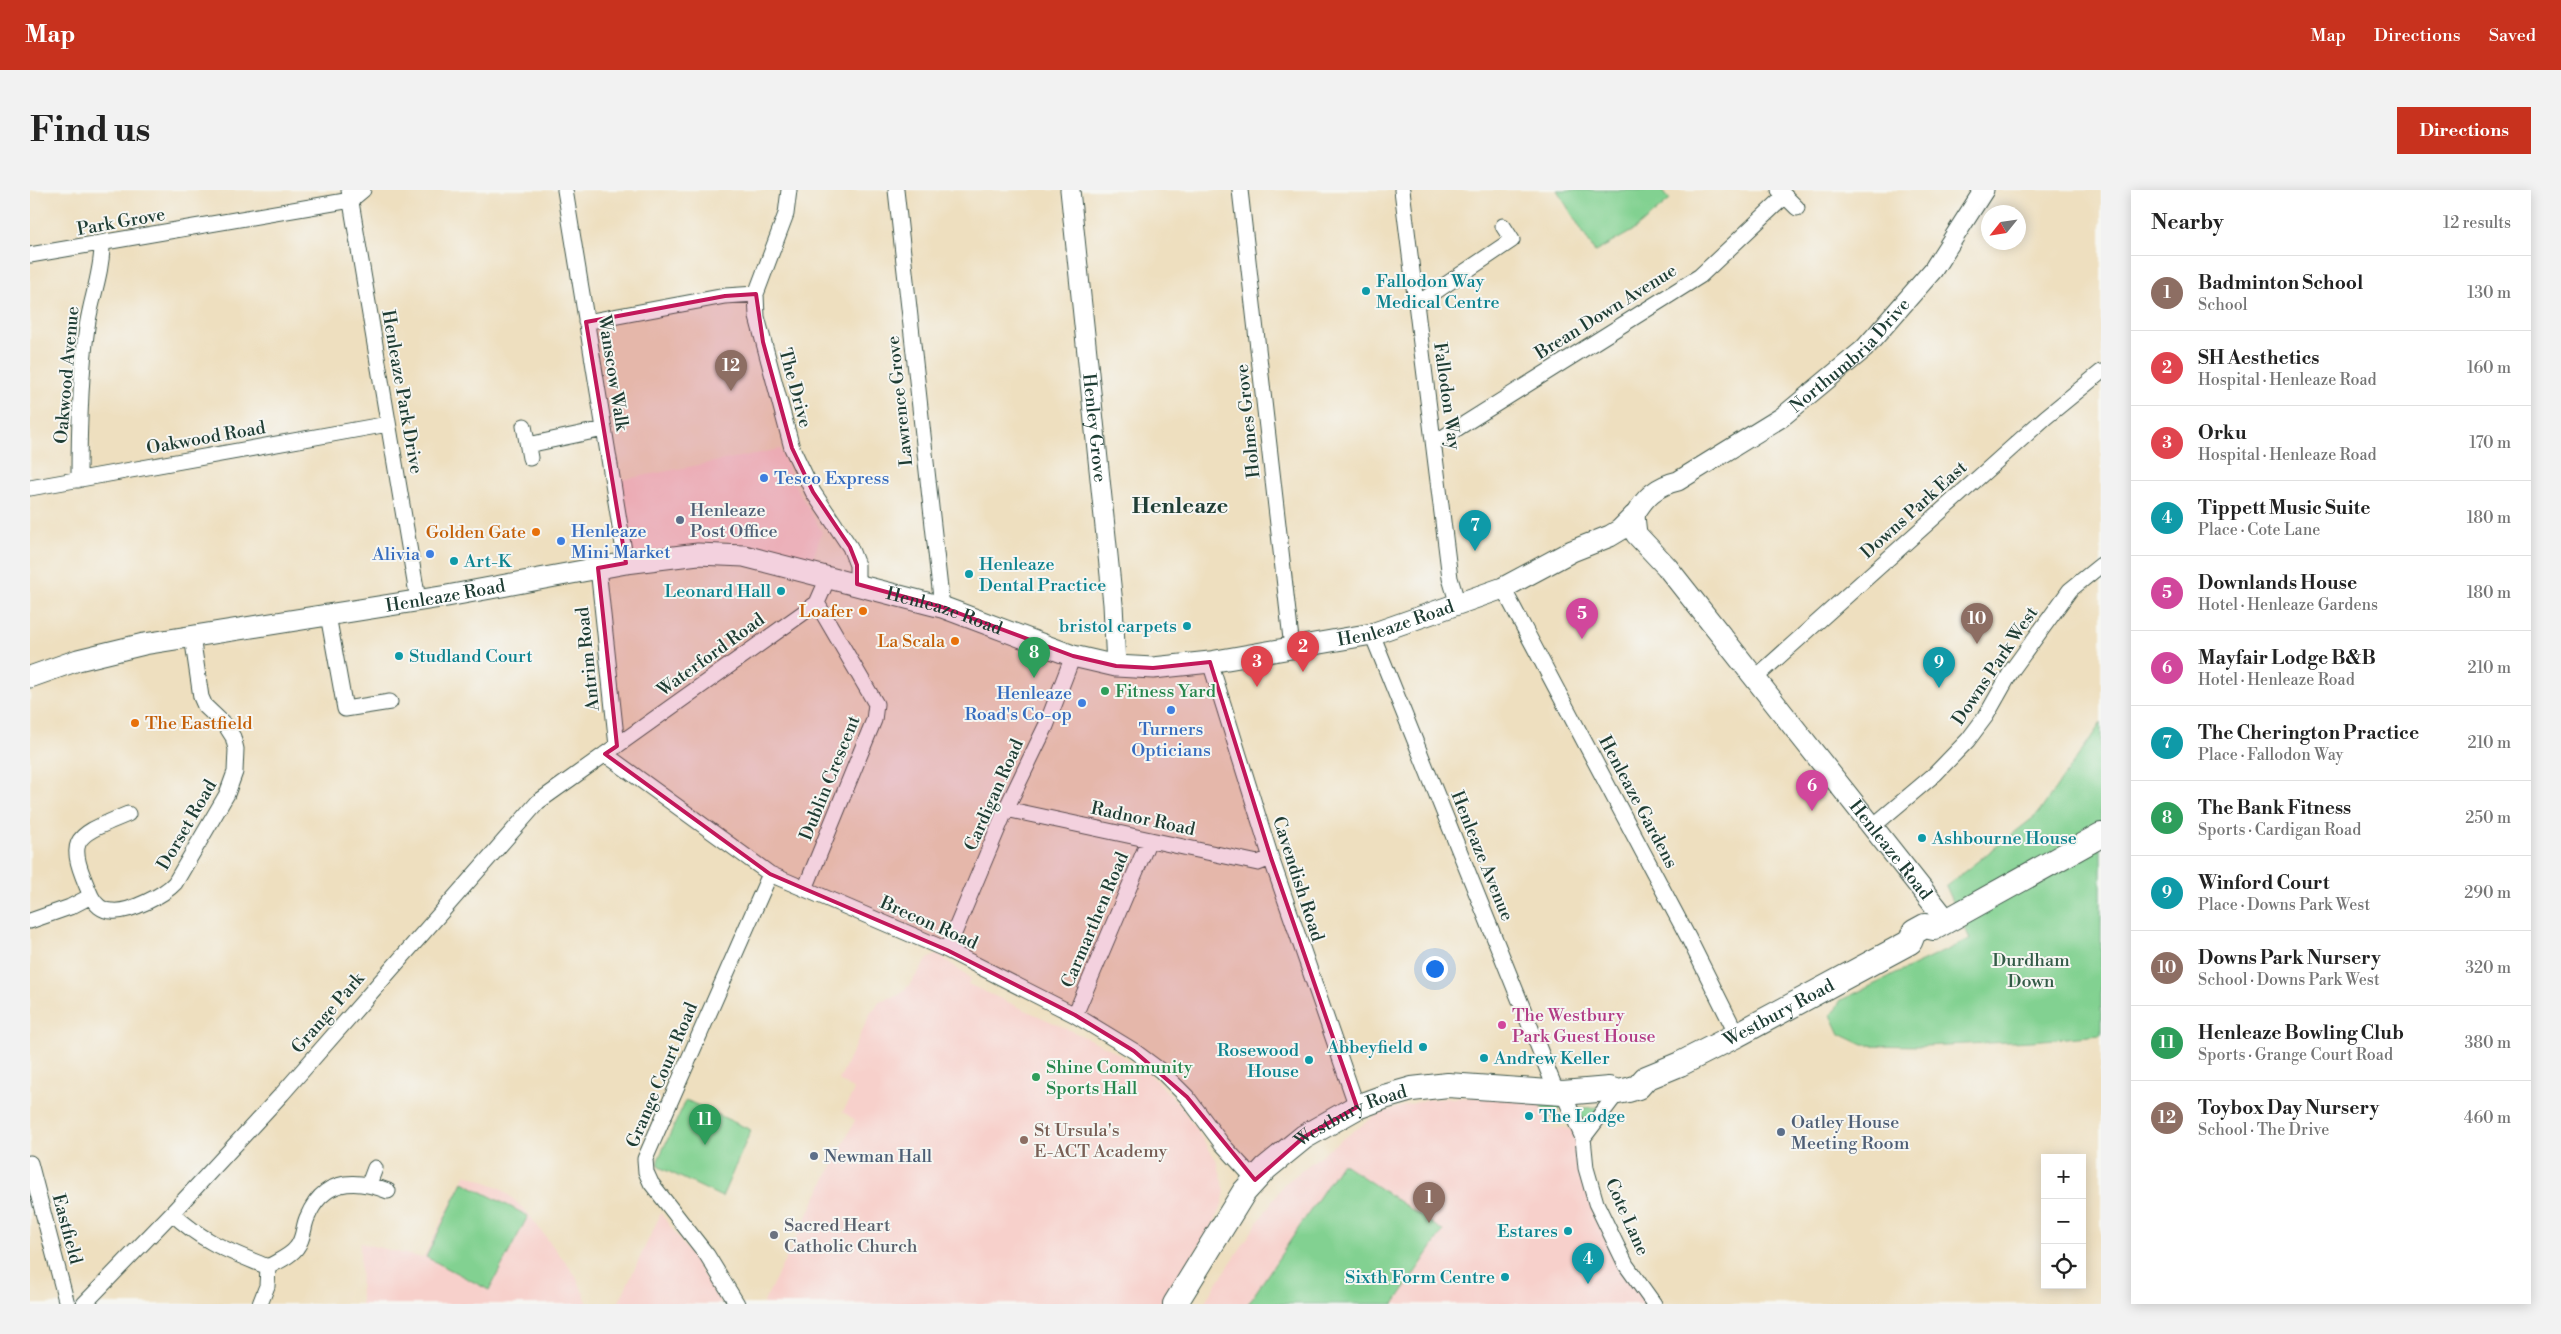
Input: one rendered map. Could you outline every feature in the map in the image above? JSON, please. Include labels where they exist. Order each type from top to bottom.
[{"type":"main road","name":"Henleaze Road","points":[[30,677],[98,655],[192,636],[418,600],[626,563],[720,553],[744,556],[942,607],[1073,656],[1116,666],[1154,668],[1210,662],[1372,634],[1503,588],[1572,551],[1615,517],[1634,516],[1648,526],[1654,534],[1667,567],[1872,827],[1941,925]]},
{"type":"main road","name":"Westbury Road","points":[[1175,1304],[1250,1186],[1304,1137],[1357,1107],[1412,1089],[1448,1085],[1560,1093],[1614,1091],[1618,1079],[1637,1074],[1646,1078],[1680,1064],[1910,942],[1919,944],[1932,937],[1941,925],[2101,835]]},
{"type":"street","name":"Wanscow Walk","points":[[565,190],[626,563]]},
{"type":"street","name":"The Drive","points":[[789,190],[786,214],[756,294],[757,317],[792,448],[813,492],[855,558],[857,584]]},
{"type":"street","name":"Lawrence Grove","points":[[896,190],[942,607]]},
{"type":"street","name":"Henley Grove","points":[[1070,190],[1114,604],[1116,666]]},
{"type":"street","name":"Holmes Grove","points":[[1240,190],[1292,648]]},
{"type":"street","name":"Fallodon Way","points":[[1402,190],[1450,578],[1458,605]]},
{"type":"street","name":"Northumbria Drive","points":[[1634,516],[1645,497],[1669,483],[1678,481],[1782,417],[1864,349],[1933,270],[1984,190]]},
{"type":"street","name":"Park Grove","points":[[30,255],[102,245],[354,193]]},
{"type":"street","name":"Henleaze Park Drive","points":[[354,193],[388,424],[418,600]]},
{"type":"street","name":"Brean Down Avenue","points":[[1434,443],[1700,276],[1782,193],[1797,208]]},
{"type":"street","points":[[1417,304],[1512,240],[1503,226]]},
{"type":"street","name":"Oakwood Avenue","points":[[79,480],[79,440],[87,326],[102,258],[102,245]]},
{"type":"street","points":[[586,322],[725,296],[756,294]]},
{"type":"street","name":"Downs Park East","points":[[1754,679],[2046,417],[2101,372]]},
{"type":"street","name":"Oakwood Road","points":[[30,488],[388,424]]},
{"type":"street","points":[[524,426],[529,451],[604,429]]},
{"type":"street","name":"Downs Park West","points":[[1872,827],[1935,774],[1968,740],[1986,716],[2012,670],[2070,590],[2101,565]]},
{"type":"street","name":"Antrim Road","points":[[598,568],[611,750]]},
{"type":"street","name":"Waterford Road","points":[[611,750],[816,603],[828,578]]},
{"type":"street","name":"Henleaze Gardens","points":[[1503,588],[1689,939],[1737,1035]]},
{"type":"street","name":"Dublin Crescent","points":[[805,890],[874,720],[876,704],[816,603]]},
{"type":"street","points":[[328,615],[345,709],[390,702]]},
{"type":"street","name":"Henleaze Avenue","points":[[1372,634],[1560,1093]]},
{"type":"street","name":"Dorset Road","points":[[91,896],[95,904],[112,912],[121,911],[167,891],[175,883],[233,784],[236,748],[226,726],[205,706],[201,697],[192,636]]},
{"type":"street","name":"Cardigan Road","points":[[947,950],[1006,809],[1046,726],[1073,656]]},
{"type":"street","name":"Cavendish Road","points":[[1210,662],[1271,858],[1357,1107]]},
{"type":"street","name":"Brecon Road","points":[[611,750],[770,874],[947,950],[1074,1015],[1134,1051],[1161,1070],[1187,1097],[1250,1186]]},
{"type":"street","name":"Grange Park","points":[[84,1304],[172,1213],[282,1094],[538,802],[611,750]]},
{"type":"street","name":"Radnor Road","points":[[1006,809],[1258,863],[1271,858]]},
{"type":"street","points":[[30,921],[70,907],[91,896],[75,858],[75,849],[80,838],[87,831],[121,821]]},
{"type":"street","name":"Carmarthen Road","points":[[1074,1015],[1149,840]]},
{"type":"street","name":"Grange Court Road","points":[[737,1304],[707,1255],[651,1183],[646,1172],[645,1159],[770,874]]},
{"type":"street","points":[[1583,1138],[1614,1091]]},
{"type":"street","name":"Cote Lane","points":[[1560,1093],[1583,1138],[1586,1168],[1596,1203],[1626,1265],[1654,1304]]},
{"type":"street","name":"Eastfield","points":[[30,1163],[67,1304]]},
{"type":"street","points":[[369,1184],[375,1168]]},
{"type":"street","points":[[268,1267],[296,1248],[310,1210],[324,1194],[348,1183],[369,1184],[388,1191]]},
{"type":"street","points":[[172,1213],[192,1232],[206,1240],[268,1267]]},
{"type":"street","points":[[260,1304],[267,1286],[268,1267]]},
{"type":"highlighted area","points":[[756,294],[763,342],[792,448],[813,492],[850,547],[857,565],[857,584],[942,607],[1073,656],[1116,666],[1153,668],[1210,662],[1271,858],[1357,1107],[1304,1137],[1255,1180],[1187,1097],[1134,1051],[1075,1015],[947,950],[770,874],[605,754],[617,746],[598,568],[626,563],[586,322],[725,296]]},
{"type":"shaded area","points":[[780,449],[796,487],[822,532],[812,560],[725,541],[632,554],[621,480]]},
{"type":"shaded area","name":"St Ursula's E-ACT Academy","points":[[938,954],[971,979],[968,984],[1107,1047],[1148,1072],[1181,1106],[1217,1161],[1225,1191],[1222,1205],[1213,1224],[1161,1304],[763,1304],[855,1120],[843,1112],[854,1090],[839,1080],[870,1014],[880,1001],[899,995],[910,984],[928,959]]},
{"type":"shaded area","points":[[1494,1096],[1534,1102],[1539,1105],[1553,1130],[1563,1127],[1576,1131],[1579,1157],[1647,1304],[1203,1304],[1283,1185],[1334,1145],[1379,1113],[1428,1099]]},
{"type":"shaded area","points":[[466,1174],[501,1188],[525,1210],[576,1276],[588,1304],[361,1304],[360,1243],[423,1258]]},
{"type":"shaded area","points":[[661,1213],[694,1260],[722,1304],[618,1304]]},
{"type":"green space","points":[[1557,190],[1662,190],[1670,200],[1634,230],[1595,252]]},
{"type":"green space","name":"Durdham Down","points":[[2101,723],[2101,1035],[2031,1041],[1924,1046],[1863,1045],[1840,1034],[1831,1015],[1841,1000],[1970,939],[1946,886],[2038,814]]},
{"type":"green space","points":[[686,1100],[751,1130],[722,1197],[659,1167],[658,1160]]},
{"type":"green space","points":[[1540,1104],[1561,1107],[1549,1119]]},
{"type":"green space","points":[[1599,1107],[1590,1120],[1586,1121],[1581,1118],[1578,1108]]},
{"type":"green space","points":[[1342,1163],[1443,1231],[1394,1304],[1248,1304]]},
{"type":"green space","points":[[463,1182],[528,1216],[489,1290],[426,1257]]},
{"type":"place","name":"Fallodon Way Medical Centre","points":[[1366,291]]},
{"type":"place","name":"Toybox Day Nursery","points":[[731,391]]},
{"type":"place","name":"Tesco Express","points":[[764,478]]},
{"type":"place","name":"Henleaze Post Office","points":[[680,520]]},
{"type":"place","name":"Golden Gate","points":[[536,532]]},
{"type":"place","name":"Henleaze Mini Market","points":[[561,541]]},
{"type":"place","name":"The Cherington Practice","points":[[1475,551]]},
{"type":"place","name":"Alivia","points":[[430,554]]},
{"type":"place","name":"Art-K","points":[[454,561]]},
{"type":"place","name":"Henleaze Dental Practice","points":[[969,574]]},
{"type":"place","name":"Leonard Hall","points":[[781,591]]},
{"type":"place","name":"Loafer","points":[[863,611]]},
{"type":"place","name":"bristol carpets","points":[[1187,626]]},
{"type":"place","name":"Downlands House","points":[[1582,639]]},
{"type":"place","name":"La Scala","points":[[955,641]]},
{"type":"place","name":"Downs Park Nursery","points":[[1977,644]]},
{"type":"place","name":"Studland Court","points":[[399,656]]},
{"type":"place","name":"SH Aesthetics","points":[[1303,672]]},
{"type":"place","name":"The Bank Fitness","points":[[1034,678]]},
{"type":"place","name":"Orku","points":[[1257,687]]},
{"type":"place","name":"Winford Court","points":[[1939,688]]},
{"type":"place","name":"Fitness Yard","points":[[1105,691]]},
{"type":"place","name":"Henleaze Road's Co-op","points":[[1082,703]]},
{"type":"place","name":"Turners Opticians","points":[[1171,710]]},
{"type":"place","name":"The Eastfield","points":[[135,723]]},
{"type":"place","name":"Mayfair Lodge B&B","points":[[1812,811]]},
{"type":"place","name":"Ashbourne House","points":[[1922,838]]},
{"type":"place","name":"The Westbury Park Guest House","points":[[1502,1025]]},
{"type":"place","name":"Abbeyfield","points":[[1423,1047]]},
{"type":"place","name":"Andrew Keller","points":[[1484,1058]]},
{"type":"place","name":"Rosewood House","points":[[1309,1060]]},
{"type":"place","name":"Shine Community Sports Hall","points":[[1036,1077]]},
{"type":"place","name":"The Lodge","points":[[1529,1116]]},
{"type":"place","name":"Oatley House Meeting Room","points":[[1781,1132]]},
{"type":"place","name":"St Ursula's E-ACT Academy","points":[[1024,1140]]},
{"type":"place","name":"Henleaze Bowling Club","points":[[705,1145]]},
{"type":"place","name":"Newman Hall","points":[[814,1156]]},
{"type":"place","name":"Badminton School","points":[[1429,1223]]},
{"type":"place","name":"Estares","points":[[1568,1231]]},
{"type":"place","name":"Sacred Heart Catholic Church","points":[[774,1235]]},
{"type":"place","name":"Sixth Form Centre","points":[[1505,1277]]},
{"type":"place","name":"Tippett Music Suite","points":[[1588,1284]]},
{"type":"district","name":"Henleaze","points":[[1180,506]]}]
